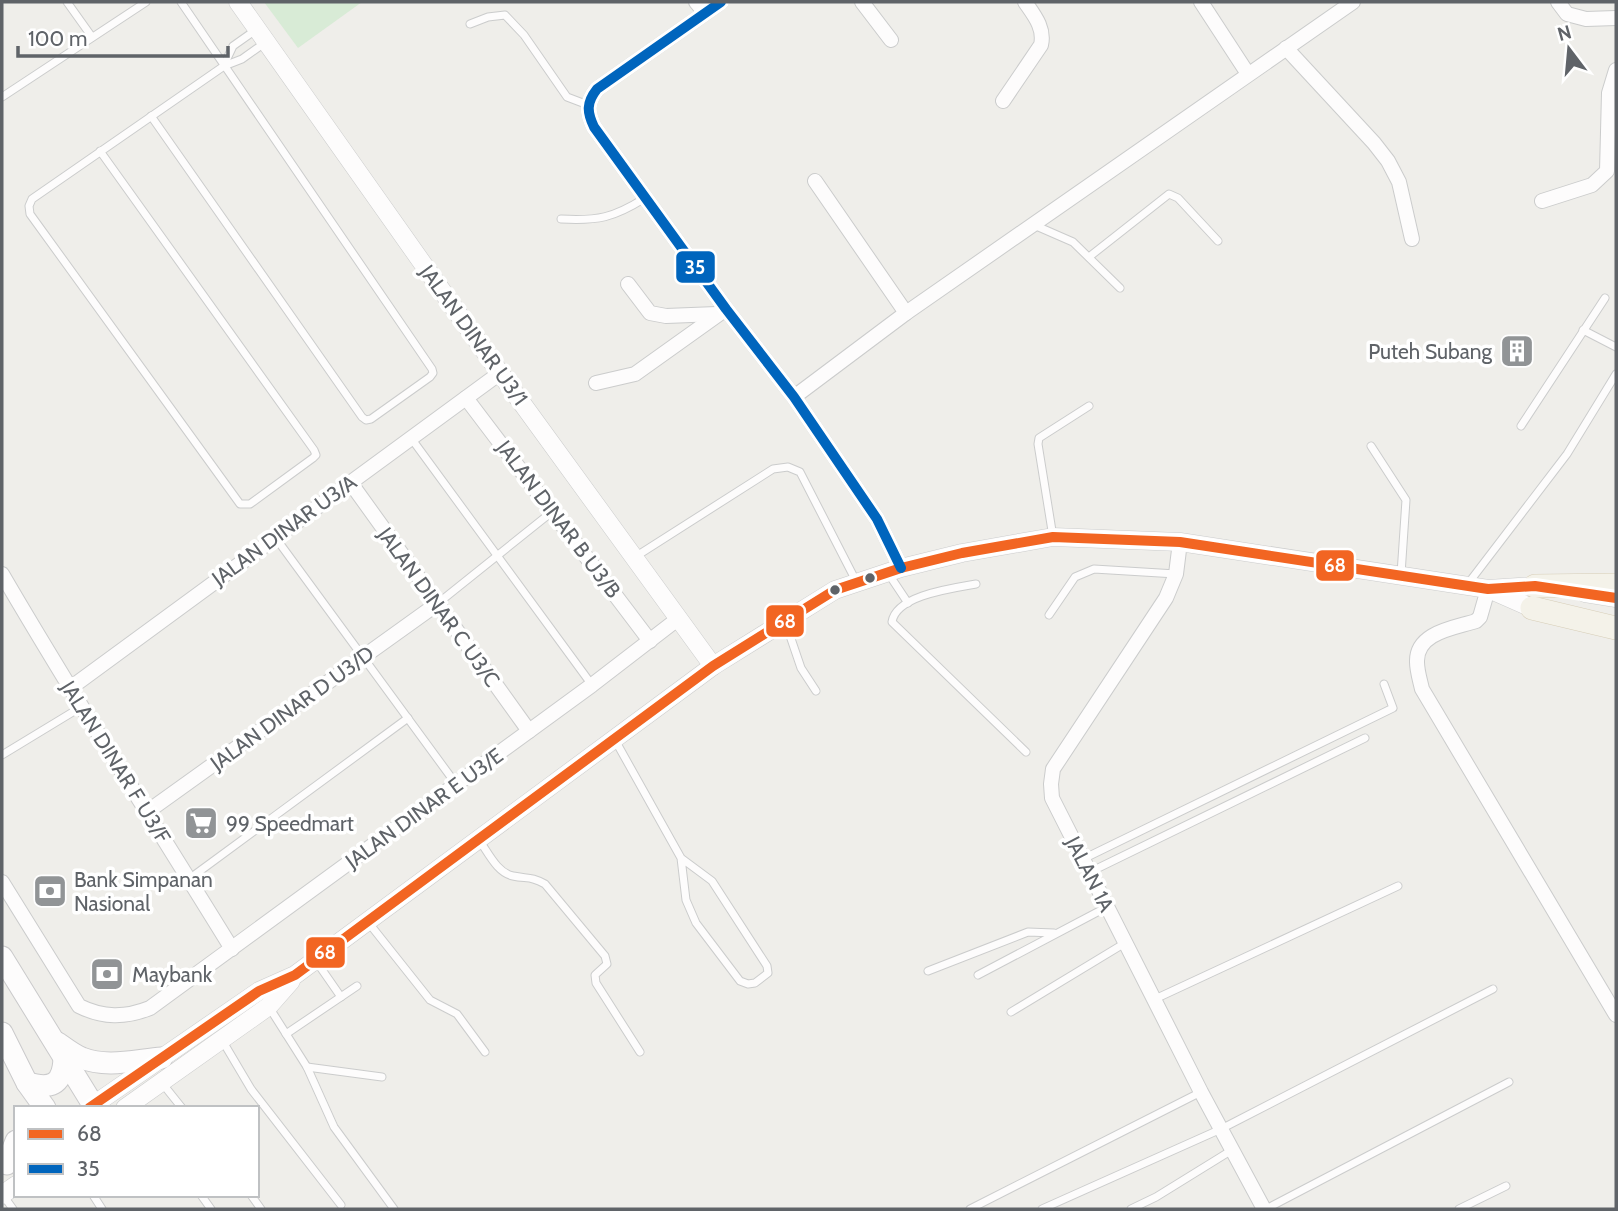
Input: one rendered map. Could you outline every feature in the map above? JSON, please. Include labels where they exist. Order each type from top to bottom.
[{"type":"main road","points":[[1533,597],[1616,585]]},
{"type":"main road","points":[[1533,597],[1616,628]]},
{"type":"main road","points":[[2,957],[91,1106]]},
{"type":"main road","points":[[2,1033],[27,1083],[44,1106]]},
{"type":"main road","points":[[50,1038],[81,1058],[97,1062],[162,1058]]},
{"type":"main road","points":[[13,1053],[24,1106]]},
{"type":"main road","points":[[27,1083],[46,1087],[54,1084],[64,1071],[64,1060]]},
{"type":"main road","points":[[8,1163],[14,1146]]},
{"type":"street","name":"JALAN DINAR U3/1","points":[[238,2],[500,373],[713,666]]},
{"type":"street","points":[[721,2],[700,8],[597,89],[588,105],[589,115],[594,127],[722,312],[794,397],[877,519],[894,570]]},
{"type":"street","points":[[862,2],[891,40]]},
{"type":"street","points":[[1003,101],[1041,45],[1043,37],[1025,2]]},
{"type":"street","points":[[1201,2],[1248,74]]},
{"type":"street","points":[[794,397],[906,313],[1353,2]]},
{"type":"street","points":[[1558,2],[1567,14],[1586,19],[1616,18]]},
{"type":"street","points":[[1286,48],[1388,161],[1399,182],[1412,239]]},
{"type":"street","points":[[1542,201],[1592,185],[1607,171],[1609,93],[1616,71]]},
{"type":"street","points":[[815,181],[906,313]]},
{"type":"street","points":[[628,284],[650,313],[666,316],[722,312]]},
{"type":"street","points":[[596,383],[635,374],[722,312]]},
{"type":"street","name":"JALAN DINAR U3/A","points":[[69,689],[500,373]]},
{"type":"street","name":"JALAN DINAR B U3/B","points":[[466,398],[650,640]]},
{"type":"street","name":"JALAN DINAR C U3/C","points":[[350,482],[529,731]]},
{"type":"street","points":[[93,1106],[259,991],[295,975],[713,666],[835,590],[894,570],[962,552],[1053,537],[1180,542],[1488,589],[1533,597],[1616,619]]},
{"type":"street","name":"JALAN 1A","points":[[1180,542],[1176,574],[1166,598],[1053,769],[1052,798],[1201,1092],[1265,1209]]},
{"type":"street","name":"JALAN DINAR F U3/F","points":[[2,574],[69,689],[232,949]]},
{"type":"street","points":[[1488,589],[1480,617],[1476,621],[1434,633],[1424,643],[1416,659],[1422,689],[1616,1015]]},
{"type":"street","points":[[1533,597],[1616,598]]},
{"type":"street","name":"JALAN DINAR D U3/D","points":[[147,812],[437,604]]},
{"type":"street","name":"JALAN DINAR E U3/E","points":[[2,881],[79,1006],[92,1013],[131,1015],[150,1009],[592,685],[679,618]]},
{"type":"street","points":[[134,1105],[161,1082],[269,1006],[295,975]]},
{"type":"lane","points":[[67,2],[92,37]]},
{"type":"lane","points":[[2,97],[146,2]]},
{"type":"lane","points":[[151,116],[362,417],[371,419],[430,377],[432,369],[181,2]]},
{"type":"lane","points":[[470,24],[505,15],[524,35],[567,97],[588,105]]},
{"type":"lane","points":[[224,66],[233,46],[261,36]]},
{"type":"lane","points":[[100,151],[316,454],[250,504],[240,504],[30,214],[29,206],[32,199],[100,151],[224,66],[242,58],[261,36]]},
{"type":"lane","points":[[1089,257],[1169,194],[1178,198],[1218,241]]},
{"type":"lane","points":[[561,219],[592,221],[615,215],[645,198]]},
{"type":"lane","points":[[1033,225],[1048,233],[1063,236],[1120,288]]},
{"type":"lane","points":[[1521,426],[1605,298]]},
{"type":"lane","points":[[1583,330],[1616,347]]},
{"type":"lane","points":[[1466,586],[1567,454],[1616,374]]},
{"type":"lane","points":[[1053,537],[1038,441],[1043,433],[1089,406]]},
{"type":"lane","points":[[411,438],[592,685]]},
{"type":"lane","points":[[1371,446],[1406,500],[1401,575]]},
{"type":"lane","points":[[635,557],[773,469],[788,467],[800,472],[857,583]]},
{"type":"lane","points":[[437,604],[553,511]]},
{"type":"lane","points":[[275,537],[457,784]]},
{"type":"lane","points":[[1049,615],[1075,577],[1094,569],[1176,574]]},
{"type":"lane","points":[[894,570],[908,603]]},
{"type":"lane","points":[[976,584],[939,591],[908,603],[892,617],[894,626],[1026,752]]},
{"type":"lane","points":[[785,620],[801,668],[816,691]]},
{"type":"lane","points":[[1087,866],[1393,708],[1384,684]]},
{"type":"lane","points":[[2,755],[81,707]]},
{"type":"lane","points":[[189,879],[408,718]]},
{"type":"lane","points":[[1087,866],[1365,738]]},
{"type":"lane","points":[[614,739],[681,858],[686,900],[696,923],[740,981],[748,984],[766,976],[766,966],[712,881],[681,858]]},
{"type":"lane","points":[[479,839],[501,871],[512,876],[533,877],[545,884],[605,956],[607,964],[596,975],[596,983],[640,1052]]},
{"type":"lane","points":[[1154,999],[1398,886]]},
{"type":"lane","points":[[978,975],[1107,907]]},
{"type":"lane","points":[[368,922],[430,1000],[457,1014],[485,1052]]},
{"type":"lane","points":[[928,971],[1028,932],[1056,933]]},
{"type":"lane","points":[[1011,1012],[1125,943]]},
{"type":"lane","points":[[315,960],[341,997]]},
{"type":"lane","points":[[286,1034],[357,986]]},
{"type":"lane","points":[[1042,1209],[1221,1129],[1493,989]]},
{"type":"lane","points":[[269,1006],[307,1067],[334,1127],[394,1209]]},
{"type":"lane","points":[[222,1039],[251,1089],[341,1205]]},
{"type":"lane","points":[[307,1067],[382,1077]]},
{"type":"lane","points":[[161,1082],[180,1106]]},
{"type":"lane","points":[[1265,1209],[1510,1082]]},
{"type":"lane","points":[[970,1209],[1201,1092]]},
{"type":"lane","points":[[1131,1209],[1156,1197],[1232,1150]]},
{"type":"lane","points":[[1459,1209],[1506,1186]]},
{"type":"lane","points":[[7,1191],[13,1209]]},
{"type":"green space","points":[[264,2],[362,2],[298,48]]},
{"type":"transit line","name":"35","points":[[721,2],[597,89],[589,103],[590,117],[594,127],[726,309],[794,397],[877,519],[901,568]]},
{"type":"transit line","name":"68","points":[[92,1106],[259,991],[295,975],[713,666],[835,590],[901,568],[962,553],[1053,537],[1180,542],[1488,589],[1535,586],[1616,598]]},
{"type":"place","name":"Puteh Subang","points":[[1517,351]]},
{"type":"place","name":"99 Speedmart","points":[[201,823]]},
{"type":"place","name":"Bank Simpanan Nasional","points":[[50,891]]},
{"type":"place","name":"Maybank","points":[[107,974]]}]
